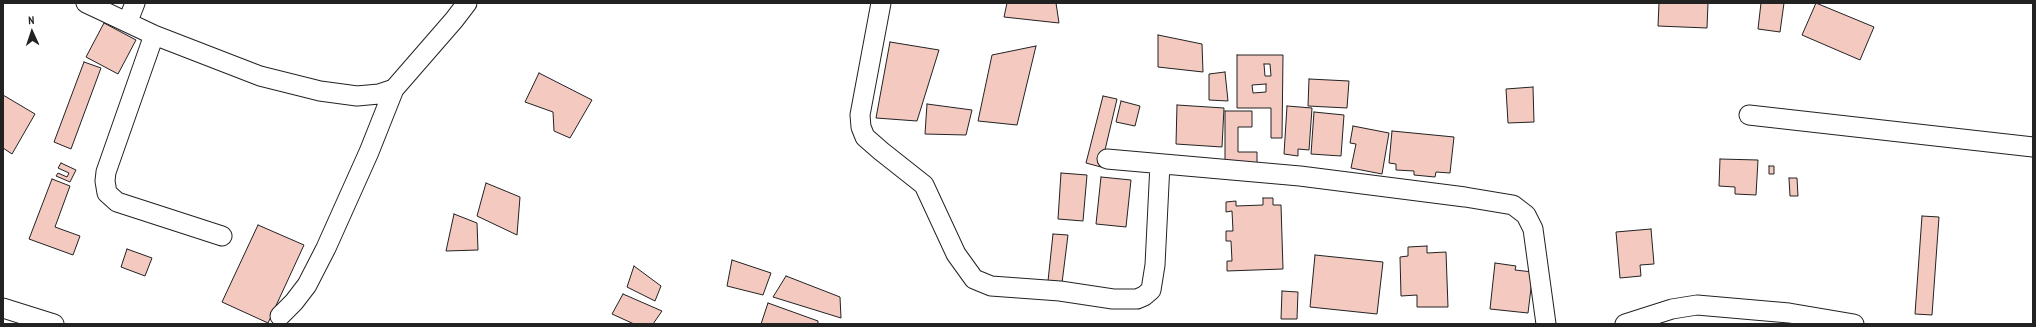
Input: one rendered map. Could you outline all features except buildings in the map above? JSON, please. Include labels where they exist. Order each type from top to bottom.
[{"type":"street","points":[[86,3],[154,35],[260,76],[320,91],[358,96],[379,94],[394,89]]},
{"type":"street","points":[[128,22],[136,3]]},
{"type":"street","points":[[280,316],[294,302],[307,285],[369,152],[394,89],[467,3]]},
{"type":"street","points":[[881,3],[860,115],[860,127],[865,137],[924,186],[956,254],[974,279],[991,286],[1060,291],[1113,300],[1136,299],[1144,296],[1151,290],[1155,265],[1160,164]]},
{"type":"street","points":[[154,35],[106,172],[105,181],[107,193],[116,202],[222,236]]},
{"type":"street","points":[[1748,115],[2033,147]]},
{"type":"street","points":[[1107,160],[1300,176],[1465,197],[1513,205],[1526,215],[1533,228],[1546,324]]},
{"type":"street","points":[[1625,324],[1672,309],[1697,305],[1789,313],[1854,324]]},
{"type":"street","points":[[3,308],[54,324]]}]
